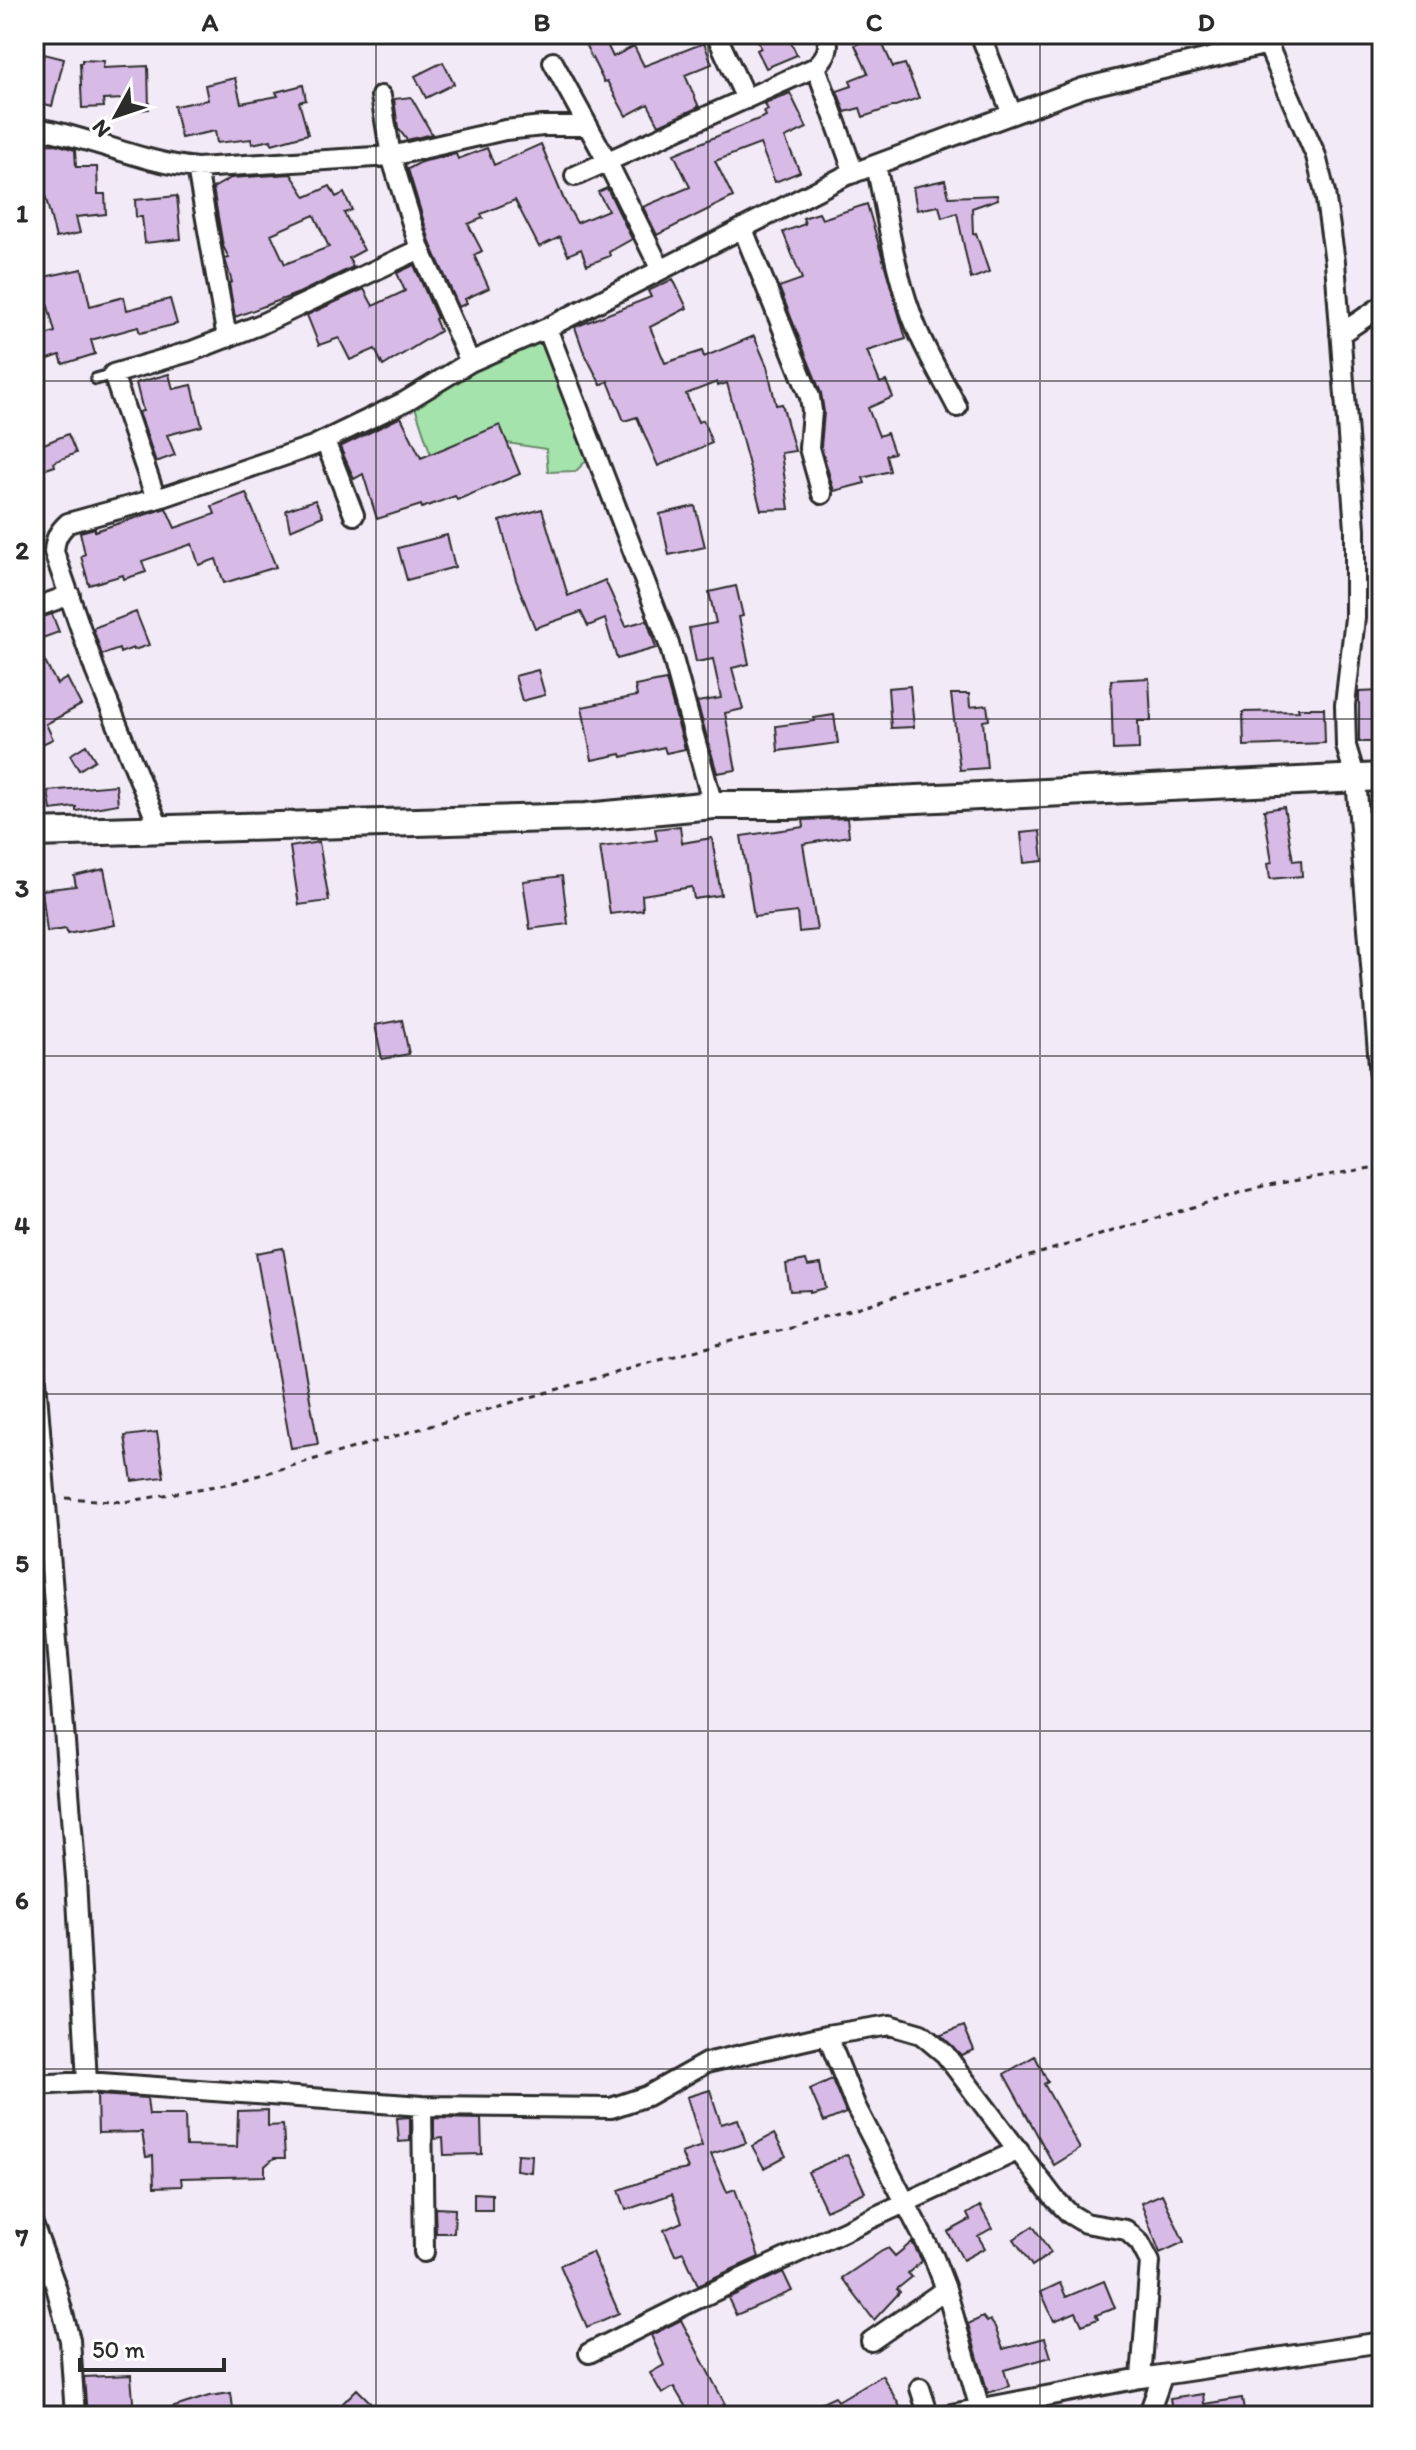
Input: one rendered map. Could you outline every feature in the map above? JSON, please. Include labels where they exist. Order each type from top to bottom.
[{"type":"main road","points":[[34,833],[586,817],[713,805],[791,805],[1369,778]]},
{"type":"street","points":[[716,34],[746,99]]},
{"type":"street","points":[[575,176],[816,67],[827,55],[829,42],[826,34]]},
{"type":"street","points":[[980,34],[1012,114]]},
{"type":"street","points":[[160,830],[95,670],[54,552],[55,540],[68,523],[156,499],[325,441],[406,401],[470,362],[547,328],[854,173],[1083,88],[1266,39],[1306,132],[1325,193],[1335,262],[1355,529],[1355,618],[1345,705],[1346,746],[1369,778],[1382,1102]]},
{"type":"street","points":[[553,62],[661,270]]},
{"type":"street","points":[[816,67],[854,173]]},
{"type":"street","points":[[381,96],[391,156],[420,249],[470,362]]},
{"type":"street","points":[[34,128],[67,134],[165,163],[197,168],[391,156],[505,130],[588,126]]},
{"type":"street","points":[[876,165],[907,302],[917,330],[957,407]]},
{"type":"street","points":[[197,168],[227,338]]},
{"type":"street","points":[[743,229],[810,397],[809,448],[822,494]]},
{"type":"street","points":[[156,499],[105,376],[227,338],[420,249]]},
{"type":"street","points":[[1340,334],[1382,306]]},
{"type":"street","points":[[547,328],[669,644],[713,805]]},
{"type":"street","points":[[325,441],[354,515]]},
{"type":"street","points":[[34,608],[70,595]]},
{"type":"street","points":[[34,1355],[76,1879],[87,2082]]},
{"type":"street","points":[[34,2085],[87,2082],[422,2106],[611,2108],[647,2096],[706,2063],[827,2035],[890,2025],[921,2034],[945,2054],[1070,2214],[1085,2223],[1126,2230],[1140,2243],[1150,2262],[1141,2378]]},
{"type":"street","points":[[827,2035],[856,2107],[934,2258],[946,2289],[980,2409]]},
{"type":"street","points":[[422,2106],[424,2252]]},
{"type":"street","points":[[589,2353],[695,2300],[1019,2150]]},
{"type":"street","points":[[34,2227],[56,2287],[70,2340],[75,2416]]},
{"type":"street","points":[[871,2341],[946,2289]]},
{"type":"street","points":[[941,2416],[1141,2378],[1382,2342]]},
{"type":"street","points":[[1148,2416],[1162,2377]]},
{"type":"street","points":[[920,2388],[929,2416]]},
{"type":"path","points":[[44,1496],[125,1502],[232,1483],[656,1361],[850,1310],[1263,1186],[1382,1166]]},
{"type":"green space","points":[[533,332],[546,345],[590,457],[576,471],[548,472],[546,449],[507,443],[433,461],[412,398]]},
{"type":"building","points":[[580,34],[602,34],[613,57],[634,46],[644,66],[704,43],[712,64],[685,75],[699,107],[659,125],[648,104],[626,116],[607,81],[604,82]]},
{"type":"building","points":[[755,34],[777,34],[779,40],[788,36],[797,55],[766,68],[757,50],[761,48]]},
{"type":"building","points":[[878,34],[893,67],[905,64],[919,98],[863,117],[860,108],[845,112],[837,91],[852,86],[850,80],[868,73],[855,45]]},
{"type":"building","points":[[44,54],[64,59],[52,106],[34,101]]},
{"type":"building","points":[[82,60],[104,61],[103,68],[148,66],[149,109],[125,111],[123,99],[103,100],[104,107],[82,108]]},
{"type":"building","points":[[443,62],[454,84],[426,98],[415,76]]},
{"type":"building","points":[[235,78],[241,103],[278,96],[276,92],[303,85],[306,100],[299,102],[308,134],[272,144],[271,140],[252,144],[251,139],[217,143],[215,131],[181,138],[174,106],[208,100],[205,85]]},
{"type":"building","points":[[790,93],[807,128],[785,138],[800,172],[775,182],[760,144],[715,161],[733,197],[657,235],[643,207],[690,187],[674,154],[766,116],[764,111],[768,110],[765,104]]},
{"type":"building","points":[[411,97],[432,134],[407,140],[398,128],[394,99]]},
{"type":"building","points":[[56,144],[75,150],[76,167],[97,167],[98,194],[105,194],[106,214],[76,217],[80,233],[56,238],[43,187],[42,167],[34,167],[34,145]]},
{"type":"building","points":[[541,144],[577,223],[608,210],[598,192],[607,188],[632,239],[609,252],[610,256],[587,265],[581,249],[568,255],[560,237],[539,247],[515,200],[481,214],[483,218],[468,224],[482,251],[474,255],[489,288],[465,299],[467,303],[459,307],[431,245],[408,169],[421,162],[456,154],[458,159],[487,148],[494,165]]},
{"type":"building","points":[[291,174],[306,197],[330,186],[336,197],[344,193],[352,210],[344,213],[364,250],[349,258],[353,267],[299,293],[235,317],[229,283],[232,282],[225,259],[229,258],[223,246],[213,188],[231,178]],"holes":[[[314,215],[329,247],[285,264],[271,234]]]},
{"type":"building","points":[[945,180],[949,197],[997,195],[998,199],[972,208],[973,234],[976,233],[989,272],[971,279],[957,213],[942,218],[939,206],[917,210],[913,187]]},
{"type":"building","points":[[177,196],[181,239],[145,243],[142,217],[136,217],[135,200]]},
{"type":"building","points":[[867,204],[906,339],[867,351],[880,383],[886,381],[893,397],[868,408],[879,436],[887,433],[894,453],[886,455],[890,471],[863,478],[865,483],[834,491],[821,447],[824,412],[821,393],[779,287],[802,279],[783,232],[805,224],[803,218],[819,213],[822,219]]},
{"type":"building","points":[[414,265],[440,331],[383,366],[375,349],[350,360],[339,338],[319,345],[307,315],[364,289],[373,306],[405,291],[397,273]]},
{"type":"building","points":[[82,269],[90,306],[124,297],[127,310],[170,299],[177,324],[140,333],[138,327],[91,340],[95,354],[63,364],[60,355],[34,364],[34,338],[55,332],[46,299],[34,302],[34,279]]},
{"type":"building","points":[[673,279],[687,308],[650,327],[665,363],[702,351],[704,357],[754,336],[767,366],[776,405],[782,404],[795,451],[781,453],[789,509],[761,510],[727,383],[718,386],[717,382],[686,394],[698,422],[703,420],[712,443],[658,466],[637,417],[624,421],[608,381],[601,385],[583,350],[575,327],[651,297],[648,291]]},
{"type":"building","points":[[169,374],[173,389],[192,385],[202,426],[167,435],[175,455],[156,462],[139,412],[143,411],[136,383]]},
{"type":"building","points":[[401,417],[421,458],[500,425],[520,474],[457,500],[455,496],[377,519],[363,474],[354,479],[340,447]]},
{"type":"building","points":[[68,434],[76,453],[54,462],[55,466],[34,473],[34,448]]},
{"type":"building","points":[[246,493],[276,567],[224,583],[216,559],[199,565],[192,544],[142,561],[146,572],[89,585],[81,556],[85,554],[80,532],[95,528],[95,531],[166,508],[175,528],[215,514],[212,506]]},
{"type":"building","points":[[315,500],[323,516],[290,530],[286,510]]},
{"type":"building","points":[[695,506],[705,547],[669,555],[660,514]]},
{"type":"building","points":[[542,509],[568,596],[605,580],[626,626],[647,620],[656,648],[617,659],[605,619],[588,626],[581,612],[535,628],[516,580],[500,521]]},
{"type":"building","points":[[447,535],[455,567],[407,580],[398,548]]},
{"type":"building","points":[[736,586],[749,664],[732,668],[743,709],[725,713],[736,770],[717,773],[697,702],[721,698],[713,659],[696,662],[689,628],[716,623],[709,592]]},
{"type":"building","points":[[136,612],[149,645],[102,655],[93,628]]},
{"type":"building","points":[[52,614],[59,632],[34,641],[34,620]]},
{"type":"building","points":[[34,642],[57,684],[67,678],[81,705],[46,724],[53,739],[34,748]]},
{"type":"building","points":[[538,670],[545,695],[522,701],[515,676]]},
{"type":"building","points":[[1149,678],[1151,721],[1138,721],[1139,749],[1113,750],[1111,680]]},
{"type":"building","points":[[666,680],[685,749],[666,753],[664,747],[592,760],[582,707],[637,696],[635,686]]},
{"type":"building","points":[[910,686],[914,727],[891,728],[888,688]]},
{"type":"building","points":[[1382,691],[1382,742],[1359,742],[1359,692]]},
{"type":"building","points":[[951,694],[969,694],[970,707],[987,705],[989,720],[983,721],[987,768],[960,770]]},
{"type":"building","points":[[1298,708],[1324,708],[1325,743],[1244,746],[1243,712],[1299,711]]},
{"type":"building","points":[[834,715],[838,743],[778,751],[776,726]]},
{"type":"building","points":[[86,745],[95,760],[79,770],[70,755]]},
{"type":"building","points":[[116,785],[118,804],[76,811],[76,807],[51,810],[48,791]]},
{"type":"building","points":[[1284,807],[1293,861],[1301,860],[1302,876],[1270,879],[1268,863],[1272,862],[1264,810]]},
{"type":"building","points":[[847,818],[849,836],[803,844],[817,930],[799,932],[797,912],[754,917],[741,836],[804,827],[803,820]]},
{"type":"building","points":[[680,826],[682,843],[712,838],[721,895],[694,899],[692,887],[642,895],[643,910],[610,914],[600,847],[657,840],[655,829]]},
{"type":"building","points":[[1040,831],[1043,861],[1024,863],[1021,833]]},
{"type":"building","points":[[319,842],[329,901],[299,905],[290,847]]},
{"type":"building","points":[[104,869],[115,925],[67,934],[66,929],[47,932],[42,890],[76,886],[74,876]]},
{"type":"building","points":[[562,876],[568,924],[530,929],[523,881]]},
{"type":"building","points":[[402,1020],[409,1054],[382,1059],[375,1025]]},
{"type":"building","points":[[283,1248],[318,1444],[291,1448],[256,1253]]},
{"type":"building","points":[[806,1260],[808,1266],[821,1264],[826,1288],[810,1292],[790,1291],[786,1264]]},
{"type":"building","points":[[157,1432],[164,1477],[132,1481],[125,1436]]},
{"type":"building","points":[[964,2026],[974,2050],[961,2055],[941,2035]]},
{"type":"building","points":[[1035,2056],[1048,2082],[1044,2084],[1080,2149],[1054,2165],[1004,2074]]},
{"type":"building","points":[[832,2079],[846,2113],[824,2122],[810,2089]]},
{"type":"building","points":[[710,2090],[721,2124],[738,2119],[746,2143],[711,2154],[727,2192],[735,2189],[759,2257],[698,2285],[683,2252],[675,2255],[664,2230],[682,2222],[672,2194],[626,2210],[619,2190],[666,2173],[688,2169],[681,2153],[702,2146],[687,2097]]},
{"type":"building","points":[[97,2095],[147,2098],[149,2115],[185,2115],[186,2146],[237,2147],[238,2111],[268,2110],[268,2126],[283,2125],[285,2158],[274,2158],[265,2166],[265,2176],[181,2178],[182,2186],[154,2187],[153,2156],[146,2157],[142,2132],[98,2133]]},
{"type":"building","points":[[410,2117],[410,2141],[399,2142],[397,2118]]},
{"type":"building","points":[[434,2118],[481,2119],[482,2154],[444,2155],[443,2138],[434,2139]]},
{"type":"building","points":[[774,2134],[786,2156],[764,2168],[752,2146]]},
{"type":"building","points":[[517,2154],[532,2155],[531,2172],[516,2170]]},
{"type":"building","points":[[847,2154],[865,2192],[826,2210],[808,2172]]},
{"type":"building","points":[[474,2193],[492,2194],[492,2210],[474,2210]]},
{"type":"building","points":[[1162,2194],[1184,2242],[1160,2253],[1141,2203]]},
{"type":"building","points":[[980,2206],[992,2228],[978,2236],[985,2248],[963,2260],[948,2232],[970,2220],[967,2214]]},
{"type":"building","points":[[435,2208],[455,2209],[454,2233],[436,2233]]},
{"type":"building","points":[[1033,2226],[1051,2253],[1032,2266],[1014,2239]]},
{"type":"building","points":[[912,2242],[922,2261],[908,2273],[912,2277],[897,2289],[900,2292],[874,2320],[842,2278],[882,2251],[888,2248],[895,2256]]},
{"type":"building","points":[[592,2252],[619,2313],[587,2327],[560,2265]]},
{"type":"building","points":[[783,2272],[792,2291],[736,2315],[728,2298]]},
{"type":"building","points":[[1104,2281],[1115,2308],[1096,2315],[1098,2319],[1082,2325],[1076,2312],[1054,2321],[1041,2292],[1060,2283],[1066,2297]]},
{"type":"building","points":[[983,2317],[995,2327],[1003,2349],[1045,2338],[1051,2357],[1004,2370],[1009,2386],[988,2393],[968,2324]]},
{"type":"building","points":[[681,2320],[725,2404],[704,2416],[691,2416],[674,2387],[662,2394],[650,2373],[664,2365],[651,2335]]},
{"type":"building","points":[[131,2375],[134,2415],[87,2416],[84,2377]]},
{"type":"building","points":[[882,2375],[902,2410],[891,2416],[792,2416],[835,2396],[838,2401]]},
{"type":"building","points":[[357,2389],[384,2416],[330,2416]]},
{"type":"building","points":[[231,2393],[234,2416],[157,2416],[156,2413],[209,2396]]},
{"type":"building","points":[[1203,2394],[1204,2404],[1242,2398],[1245,2416],[1173,2416],[1170,2399]]}]
